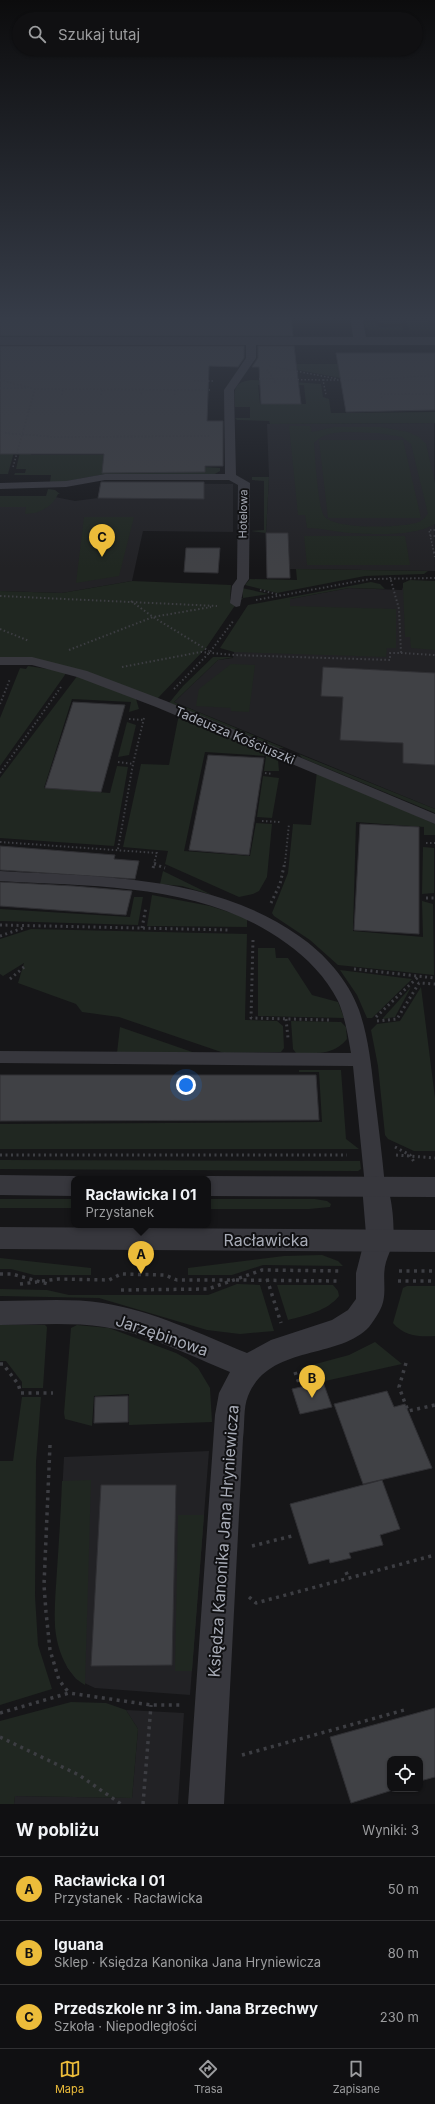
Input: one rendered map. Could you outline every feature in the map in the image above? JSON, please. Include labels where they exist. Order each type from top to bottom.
[{"type":"street","points":[[0,1185],[71,1186]]},
{"type":"street","points":[[211,1186],[435,1187]]},
{"type":"street","points":[[375,1186],[379,1240]]},
{"type":"street","name":"Racławicka","points":[[0,1238],[435,1241]]},
{"type":"street","name":"Księdza Kanonika Jana Hryniewicza","points":[[206,1804],[211,1706],[231,1410],[234,1394],[242,1376],[249,1367],[261,1357],[274,1351],[350,1325],[361,1315],[369,1303],[372,1292],[370,1271],[379,1240]]},
{"type":"street","name":"Jarzębinowa","points":[[0,1313],[103,1315],[122,1319],[150,1327],[249,1367]]},
{"type":"lane","name":"Hotelowa","points":[[229,400],[231,477],[244,483],[243,579],[238,586],[241,602]]},
{"type":"lane","points":[[0,486],[66,484],[105,477],[231,477]]},
{"type":"lane","name":"Tadeusza Kościuszki","points":[[0,661],[36,662],[74,671],[155,702],[435,819]]},
{"type":"lane","points":[[0,876],[149,887],[225,904],[268,922],[284,932],[320,962],[340,990],[353,1020],[361,1060],[375,1186]]},
{"type":"lane","points":[[0,1057],[361,1060]]},
{"type":"path","points":[[13,468],[32,400]]},
{"type":"path","points":[[5,433],[22,433],[55,437],[230,436]]},
{"type":"path","points":[[435,530],[430,530],[435,557]]},
{"type":"path","points":[[430,536],[435,536]]},
{"type":"path","points":[[390,577],[399,609],[401,653]]},
{"type":"path","points":[[36,662],[153,617],[370,579],[390,577],[435,578]]},
{"type":"path","points":[[0,596],[130,600],[216,606]]},
{"type":"path","points":[[130,600],[153,617],[210,652]]},
{"type":"path","points":[[118,849],[133,764],[144,720],[155,702],[178,683],[210,652],[241,602]]},
{"type":"path","points":[[119,667],[210,652],[234,655],[390,660],[390,653],[435,655]]},
{"type":"path","points":[[0,773],[74,671]]},
{"type":"path","points":[[0,704],[12,672]]},
{"type":"path","points":[[129,718],[144,720]]},
{"type":"path","points":[[118,762],[133,764]]},
{"type":"path","points":[[262,821],[280,822]]},
{"type":"path","points":[[0,842],[118,849],[157,853],[154,864]]},
{"type":"path","points":[[426,843],[435,843]]},
{"type":"path","points":[[426,898],[435,898]]},
{"type":"path","points":[[142,928],[143,921]]},
{"type":"path","points":[[0,925],[230,930]]},
{"type":"path","points":[[0,936],[30,926]]},
{"type":"path","points":[[252,954],[251,1018],[353,1020]]},
{"type":"path","points":[[10,979],[24,967]]},
{"type":"path","points":[[349,969],[435,978]]},
{"type":"path","points":[[418,977],[371,1021],[397,1019],[419,983],[435,984]]},
{"type":"path","points":[[0,1155],[372,1155],[435,1158]]},
{"type":"path","points":[[116,1290],[208,1290],[262,1270],[348,1271]]},
{"type":"path","points":[[395,1271],[435,1271]]},
{"type":"path","points":[[0,1274],[12,1274],[54,1285]]},
{"type":"path","points":[[16,1285],[58,1279],[109,1280],[121,1274],[165,1275],[177,1280],[267,1279],[345,1281]]},
{"type":"path","points":[[267,1279],[279,1319]]},
{"type":"path","points":[[393,1281],[435,1281]]},
{"type":"path","points":[[397,1288],[398,1281]]},
{"type":"path","points":[[406,1363],[400,1387],[408,1411],[435,1404]]},
{"type":"path","points":[[0,1364],[3,1364],[18,1384],[21,1393],[53,1393]]},
{"type":"path","points":[[50,1445],[44,1585],[46,1612],[50,1650],[59,1680],[69,1693]]},
{"type":"path","points":[[248,1541],[248,1547],[292,1536]]},
{"type":"path","points":[[245,1602],[245,1595],[256,1603],[435,1555]]},
{"type":"path","points":[[346,1572],[348,1579]]},
{"type":"path","points":[[0,1713],[69,1693],[151,1705],[211,1706]]},
{"type":"path","points":[[143,1804],[151,1705]]},
{"type":"path","points":[[235,1757],[408,1709]]},
{"type":"path","points":[[0,1737],[79,1775],[121,1804]]},
{"type":"shaded area","points":[[235,400],[260,400],[260,404],[306,404],[306,400],[329,400],[331,413],[435,412],[435,423],[270,424],[269,421],[237,420],[235,418],[250,418],[250,407],[235,407]]},
{"type":"shaded area","points":[[434,423],[435,571],[290,569],[288,533],[266,533],[269,477],[267,424]]},
{"type":"shaded area","points":[[289,426],[310,426],[312,432],[334,427],[381,427],[408,432],[419,437],[426,444],[435,483],[435,524],[416,531],[405,533],[350,533],[307,528],[305,515],[298,515]],"holes":[[[344,432],[378,433],[402,437],[411,444],[428,514],[419,522],[399,526],[354,526],[330,521],[324,516],[318,492],[314,443],[327,435]]]},
{"type":"shaded area","points":[[19,434],[8,474],[0,474],[0,444]]},
{"type":"shaded area","points":[[24,435],[33,440],[31,455],[189,455],[189,466],[220,468],[220,471],[213,475],[105,474],[62,482],[50,482],[51,475],[14,475],[15,473],[25,473],[26,469],[16,469]]},
{"type":"shaded area","points":[[319,440],[403,440],[421,518],[328,518]]},
{"type":"shaded area","points":[[252,477],[269,477],[266,533],[251,531],[264,530],[264,481],[252,480]]},
{"type":"shaded area","points":[[100,483],[233,484],[233,532],[143,531],[132,581],[62,593],[0,591],[0,497],[55,497],[75,501],[98,498]]},
{"type":"shaded area","points":[[48,489],[55,490],[60,494],[58,494],[49,506],[36,513],[25,514],[26,507],[0,507],[0,496],[46,496]]},
{"type":"shaded area","points":[[84,517],[134,517],[119,576],[76,583]]},
{"type":"shaded area","points":[[304,536],[405,536],[410,565],[307,565]]},
{"type":"shaded area","points":[[296,569],[428,571],[424,574],[365,576],[277,593],[245,585],[250,579],[297,580]]},
{"type":"shaded area","points":[[410,580],[435,581],[435,650],[411,648],[410,637],[405,637],[403,583]]},
{"type":"shaded area","points":[[132,581],[231,585],[230,600],[243,598],[234,607],[206,648],[156,700],[39,659],[0,658],[0,591],[62,593]]},
{"type":"shaded area","points":[[371,582],[380,584],[385,589],[349,588],[290,599],[290,606],[396,609],[396,648],[387,648],[386,657],[234,652],[220,648],[248,605]]},
{"type":"shaded area","points":[[403,587],[435,588],[435,809],[174,702],[218,660],[233,658],[235,648],[290,606],[290,599],[349,588],[402,590]]},
{"type":"shaded area","points":[[242,588],[269,594],[243,598]]},
{"type":"shaded area","points":[[213,657],[234,657],[218,660],[174,702],[284,748],[276,748],[169,703],[183,686]]},
{"type":"shaded area","points":[[231,664],[255,665],[249,712],[231,711],[231,708],[196,706],[199,689]]},
{"type":"shaded area","points":[[28,666],[67,672],[0,766],[0,718],[20,668],[26,669]]},
{"type":"shaded area","points":[[78,675],[136,699],[139,709],[129,712],[131,702],[72,699],[44,788],[110,793],[117,766],[128,767],[114,846],[0,838],[0,778]]},
{"type":"shaded area","points":[[179,714],[274,756],[278,760],[279,771],[264,771],[266,756],[205,752],[184,851],[250,856],[256,823],[272,824],[267,877],[259,891],[253,894],[239,897],[165,864],[168,851],[123,847],[141,764],[169,765]]},
{"type":"shaded area","points":[[127,722],[136,725],[129,755],[118,757]]},
{"type":"shaded area","points":[[299,754],[435,809],[435,813],[302,758]]},
{"type":"shaded area","points":[[317,771],[435,824],[435,835],[424,835],[424,827],[356,822],[353,931],[423,937],[422,901],[433,904],[434,975],[338,965],[310,940],[274,916],[272,913],[288,873],[293,824],[311,825]]},
{"type":"shaded area","points":[[263,776],[279,778],[272,818],[257,817]]},
{"type":"shaded area","points":[[423,847],[434,848],[434,893],[422,894]]},
{"type":"shaded area","points":[[163,871],[212,895],[182,886],[160,884]]},
{"type":"shaded area","points":[[152,895],[210,906],[247,918],[247,927],[147,926]]},
{"type":"shaded area","points":[[134,897],[143,897],[138,925],[0,921],[0,909],[130,917]]},
{"type":"shaded area","points":[[31,929],[247,934],[245,1020],[277,1021],[283,1026],[284,1048],[281,1052],[224,1053],[119,1017],[82,1012],[76,1004],[18,983],[24,963],[3,976],[0,974],[0,939]]},
{"type":"shaded area","points":[[258,948],[275,948],[276,958],[288,958],[312,995],[338,1002],[344,1018],[258,1016]]},
{"type":"shaded area","points":[[340,970],[412,979],[372,1018],[367,1018],[357,995]]},
{"type":"shaded area","points":[[411,987],[395,1017],[383,1019],[383,1018]]},
{"type":"shaded area","points":[[421,987],[435,1098],[435,1151],[414,1151],[388,1139],[385,1135],[378,1066],[371,1030],[377,1024],[400,1021]]},
{"type":"shaded area","points":[[291,1021],[341,1022],[346,1027],[347,1039],[342,1044],[330,1051],[317,1053],[296,1053],[293,1049]]},
{"type":"shaded area","points":[[120,1027],[198,1054],[117,1053]]},
{"type":"shaded area","points":[[299,1070],[341,1070],[346,1139],[359,1149],[0,1149],[0,1124],[322,1122],[319,1072],[299,1072]]},
{"type":"shaded area","points":[[0,1160],[360,1161],[361,1169],[358,1171],[0,1169]]},
{"type":"shaded area","points":[[0,1199],[71,1199],[71,1208],[0,1208]]},
{"type":"shaded area","points":[[211,1199],[315,1199],[327,1201],[331,1204],[330,1207],[309,1209],[211,1209]]},
{"type":"shaded area","points":[[322,1255],[338,1261],[343,1266],[263,1265],[232,1275],[188,1275],[188,1268],[284,1256]]},
{"type":"shaded area","points":[[0,1258],[91,1268],[91,1275],[34,1275],[11,1269],[0,1269]]},
{"type":"shaded area","points":[[237,1284],[260,1285],[274,1331],[240,1334],[207,1330],[99,1298],[0,1296],[0,1289],[47,1290],[69,1295],[208,1295]]},
{"type":"shaded area","points":[[277,1285],[333,1285],[338,1291],[339,1296],[323,1309],[288,1320]]},
{"type":"shaded area","points":[[407,1286],[435,1286],[435,1336],[412,1335],[402,1331],[393,1323],[403,1288]]},
{"type":"shaded area","points":[[0,1325],[45,1325],[47,1327],[43,1388],[22,1388],[22,1382],[6,1361],[0,1361]]},
{"type":"shaded area","points":[[77,1325],[109,1328],[176,1353],[187,1359],[198,1368],[210,1388],[212,1422],[129,1425],[129,1394],[94,1396],[92,1426],[65,1419],[64,1413],[71,1328]]},
{"type":"shaded area","points":[[375,1342],[402,1364],[307,1385],[301,1368],[349,1355]]},
{"type":"shaded area","points":[[22,1397],[41,1397],[36,1462],[35,1596],[38,1645],[52,1689],[0,1705],[0,1461],[13,1461]]},
{"type":"shaded area","points":[[209,1451],[190,1695],[95,1688],[76,1679],[67,1667],[55,1626],[64,1457]]},
{"type":"shaded area","points":[[91,1480],[85,1685],[72,1674],[60,1651],[56,1633],[55,1604],[62,1481]]},
{"type":"shaded area","points":[[178,1515],[204,1515],[192,1671],[175,1671]]},
{"type":"shaded area","points":[[71,1702],[106,1703],[126,1710],[138,1729],[132,1798],[15,1796],[14,1804],[0,1804],[0,1721]]},
{"type":"shaded area","points":[[126,1710],[184,1713],[178,1804],[14,1804],[15,1796],[132,1798],[138,1729]]},
{"type":"building","points":[[0,400],[208,400],[207,421],[223,421],[223,466],[205,466],[205,472],[102,473],[104,454],[0,454]]},
{"type":"building","points":[[261,400],[301,400],[301,404],[261,404]]},
{"type":"building","points":[[344,400],[435,400],[435,410],[346,412]]},
{"type":"building","points":[[101,482],[204,482],[204,499],[98,498]]},
{"type":"building","points":[[266,533],[288,533],[290,578],[267,578]]},
{"type":"building","points":[[186,548],[220,548],[218,573],[184,572]]},
{"type":"building","points":[[323,667],[435,673],[435,765],[403,763],[403,743],[340,740],[343,697],[321,696]]},
{"type":"building","points":[[73,702],[125,705],[101,792],[45,788]]},
{"type":"building","points":[[208,755],[264,758],[249,855],[189,850]]},
{"type":"building","points":[[360,824],[419,827],[419,934],[354,930]]},
{"type":"building","points":[[0,846],[115,855],[114,859],[139,861],[135,879],[0,870]]},
{"type":"building","points":[[0,882],[132,891],[126,915],[0,906]]},
{"type":"building","points":[[0,1075],[316,1075],[319,1120],[0,1121]]},
{"type":"building","points":[[323,1382],[332,1407],[300,1414],[292,1389]]},
{"type":"building","points":[[387,1391],[394,1407],[405,1404],[432,1468],[363,1484],[334,1404]]},
{"type":"building","points":[[128,1396],[128,1422],[94,1423],[95,1397]]},
{"type":"building","points":[[382,1480],[400,1529],[380,1535],[383,1545],[349,1553],[351,1558],[330,1563],[329,1559],[309,1564],[290,1504]]},
{"type":"building","points":[[101,1485],[176,1485],[172,1665],[91,1666]]},
{"type":"building","points":[[435,1708],[435,1777],[423,1780],[423,1756],[387,1756],[387,1792],[351,1803],[330,1737]]},
{"type":"place","name":"Przedszkole nr 3 im. Jana Brzechwy","points":[[102,557]]},
{"type":"place","name":"Racławicka I 01","points":[[141,1274]]},
{"type":"place","name":"Iguana","points":[[312,1398]]}]
